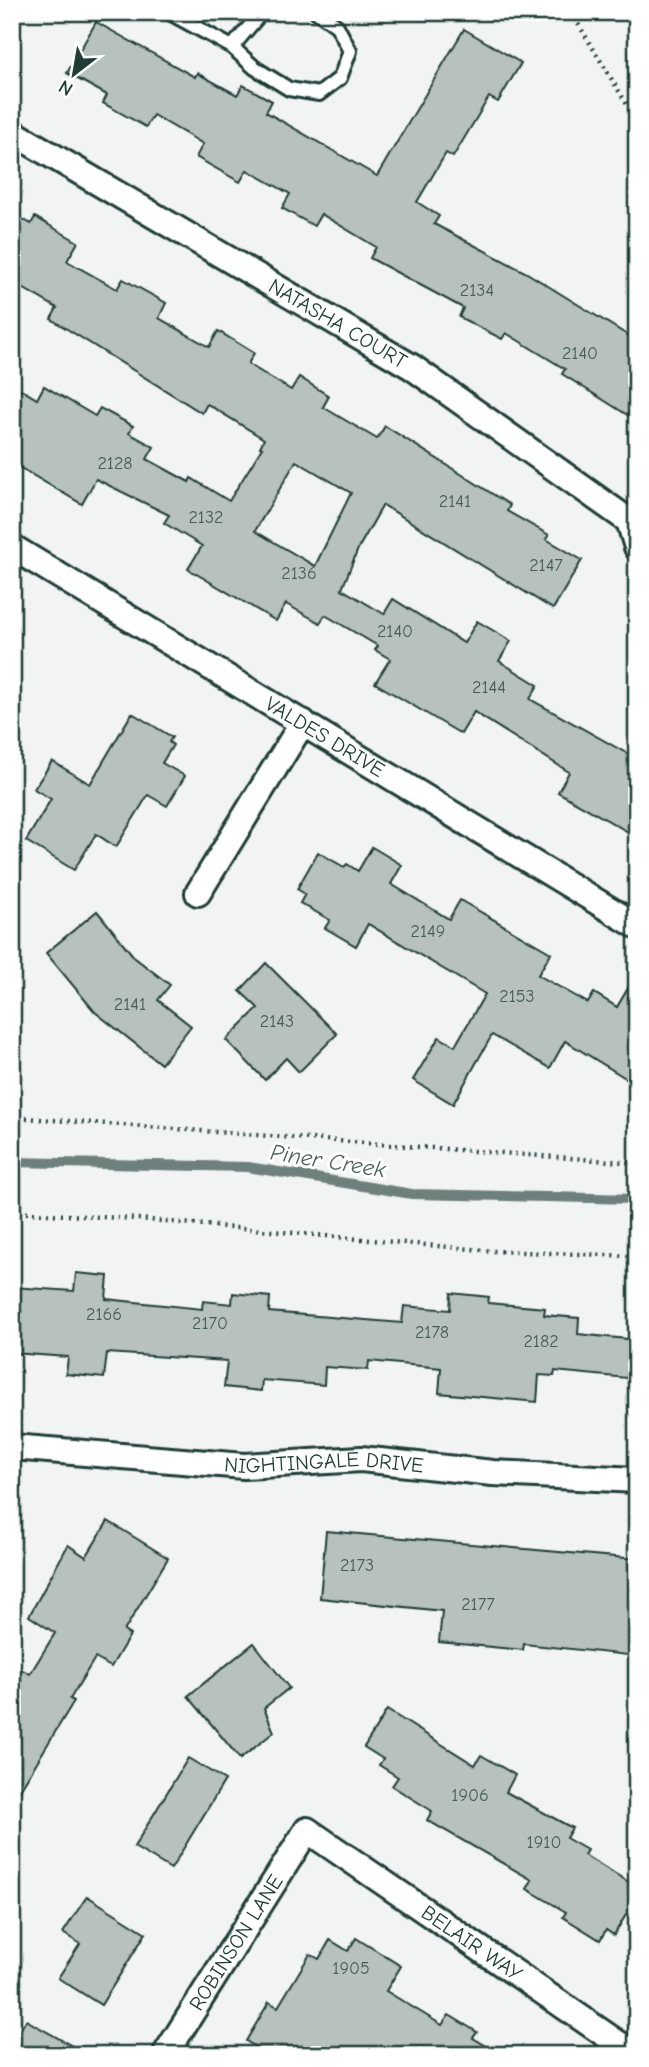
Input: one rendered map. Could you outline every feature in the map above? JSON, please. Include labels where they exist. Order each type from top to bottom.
[{"type":"street","name":"NATASHA COURT","points":[[12,132],[412,368],[629,521],[637,547]]},
{"type":"street","name":"VALDES DRIVE","points":[[12,547],[637,926]]},
{"type":"street","points":[[198,893],[303,722]]},
{"type":"street","name":"NIGHTINGALE DRIVE","points":[[16,1455],[244,1466],[361,1459],[493,1473],[637,1480]]},
{"type":"street","name":"ROBINSON LANE","points":[[165,2055],[307,1830]]},
{"type":"street","name":"BELAIR WAY","points":[[307,1830],[635,2055]]},
{"type":"lane","points":[[169,12],[232,47],[255,68],[289,89],[319,94],[340,78],[350,51],[338,26],[317,12]]},
{"type":"lane","points":[[232,47],[261,12]]},
{"type":"path","points":[[571,12],[637,121]]},
{"type":"path","points":[[12,1117],[637,1163]]},
{"type":"path","points":[[12,1212],[138,1219],[493,1251],[637,1256]]},
{"type":"building","points":[[96,22],[195,77],[197,73],[237,95],[243,85],[272,101],[266,112],[377,176],[464,29],[521,63],[498,102],[489,97],[453,157],[446,153],[417,202],[439,216],[434,224],[527,273],[637,341],[637,421],[562,374],[565,369],[506,333],[502,339],[459,317],[463,308],[370,258],[376,247],[321,214],[314,226],[282,208],[290,194],[247,170],[240,182],[196,157],[203,144],[153,115],[146,127],[103,103],[107,95],[67,73]]},
{"type":"building","points":[[12,213],[31,224],[35,217],[78,242],[67,261],[117,289],[123,279],[166,303],[159,318],[209,347],[218,331],[254,353],[248,364],[291,390],[299,377],[329,396],[323,407],[377,439],[385,426],[510,505],[507,511],[549,535],[546,539],[582,560],[553,609],[383,505],[358,549],[342,589],[384,614],[393,599],[464,643],[477,621],[511,641],[499,661],[538,685],[530,699],[637,759],[637,837],[558,792],[569,772],[474,712],[461,734],[375,683],[390,659],[375,650],[378,646],[325,615],[320,623],[286,604],[276,621],[188,569],[202,546],[164,523],[169,515],[96,479],[82,504],[12,463],[12,384],[37,399],[44,386],[95,416],[100,408],[133,426],[129,433],[154,447],[147,459],[189,482],[191,478],[229,501],[262,448],[260,447],[264,439],[207,404],[202,413],[51,319],[57,308],[12,282]],"holes":[[[296,461],[351,493],[315,566],[255,531]]]},
{"type":"building","points":[[132,713],[172,737],[169,742],[173,745],[162,763],[185,776],[167,806],[148,795],[116,847],[96,834],[74,870],[26,841],[51,799],[34,789],[52,761],[90,784]]},
{"type":"building","points":[[372,847],[402,865],[391,884],[449,919],[460,900],[551,953],[538,975],[588,1003],[594,993],[617,1007],[637,973],[637,1085],[565,1041],[550,1068],[492,1035],[453,1104],[413,1080],[439,1037],[455,1046],[485,994],[368,924],[356,946],[325,928],[330,920],[300,903],[305,894],[297,889],[318,852],[344,867],[347,864],[358,871]]},
{"type":"building","points":[[97,911],[135,958],[170,985],[158,1000],[191,1026],[161,1064],[95,1012],[46,953]]},
{"type":"building","points":[[266,963],[337,1034],[299,1072],[286,1058],[265,1080],[226,1040],[258,1008],[240,991]]},
{"type":"building","points":[[76,1273],[108,1276],[106,1299],[202,1309],[203,1301],[232,1304],[233,1293],[270,1297],[269,1312],[402,1323],[404,1306],[450,1310],[451,1293],[489,1297],[488,1303],[545,1308],[544,1315],[579,1318],[578,1334],[637,1340],[637,1379],[555,1371],[554,1376],[539,1375],[537,1402],[439,1393],[441,1368],[369,1361],[368,1370],[325,1367],[324,1385],[262,1380],[261,1391],[224,1387],[227,1361],[107,1353],[104,1378],[66,1374],[68,1357],[12,1353],[12,1287],[74,1291]]},
{"type":"building","points":[[108,1521],[168,1558],[124,1631],[130,1635],[111,1667],[95,1658],[70,1699],[74,1701],[12,1803],[12,1683],[21,1669],[30,1674],[55,1633],[29,1616],[68,1545],[86,1557]]},
{"type":"building","points":[[326,1531],[637,1559],[637,1656],[524,1644],[523,1650],[439,1642],[442,1611],[320,1598]]},
{"type":"building","points":[[254,1643],[289,1688],[264,1708],[274,1732],[240,1759],[188,1696]]},
{"type":"building","points":[[387,1710],[475,1765],[481,1755],[515,1775],[506,1792],[572,1828],[566,1838],[587,1850],[584,1855],[637,1887],[637,1896],[614,1935],[606,1930],[600,1940],[563,1917],[566,1912],[527,1889],[532,1880],[427,1820],[432,1811],[392,1786],[398,1777],[379,1765],[383,1759],[364,1747]]},
{"type":"building","points":[[188,1758],[225,1780],[171,1869],[134,1847]]},
{"type":"building","points":[[87,1896],[146,1933],[101,2005],[58,1978],[80,1944],[63,1933]]},
{"type":"building","points":[[356,1938],[401,1966],[386,1991],[442,2025],[449,2015],[477,2032],[473,2038],[501,2055],[268,2055],[246,2041],[269,2002],[278,2007],[310,1954],[319,1959],[330,1940],[348,1951]]},
{"type":"building","points":[[26,2020],[88,2055],[12,2055],[12,2044]]},
{"type":"waterway","points":[[629,12],[637,25]]},
{"type":"waterway","name":"Piner Creek","points":[[12,1162],[248,1167],[412,1194],[637,1199]]}]
